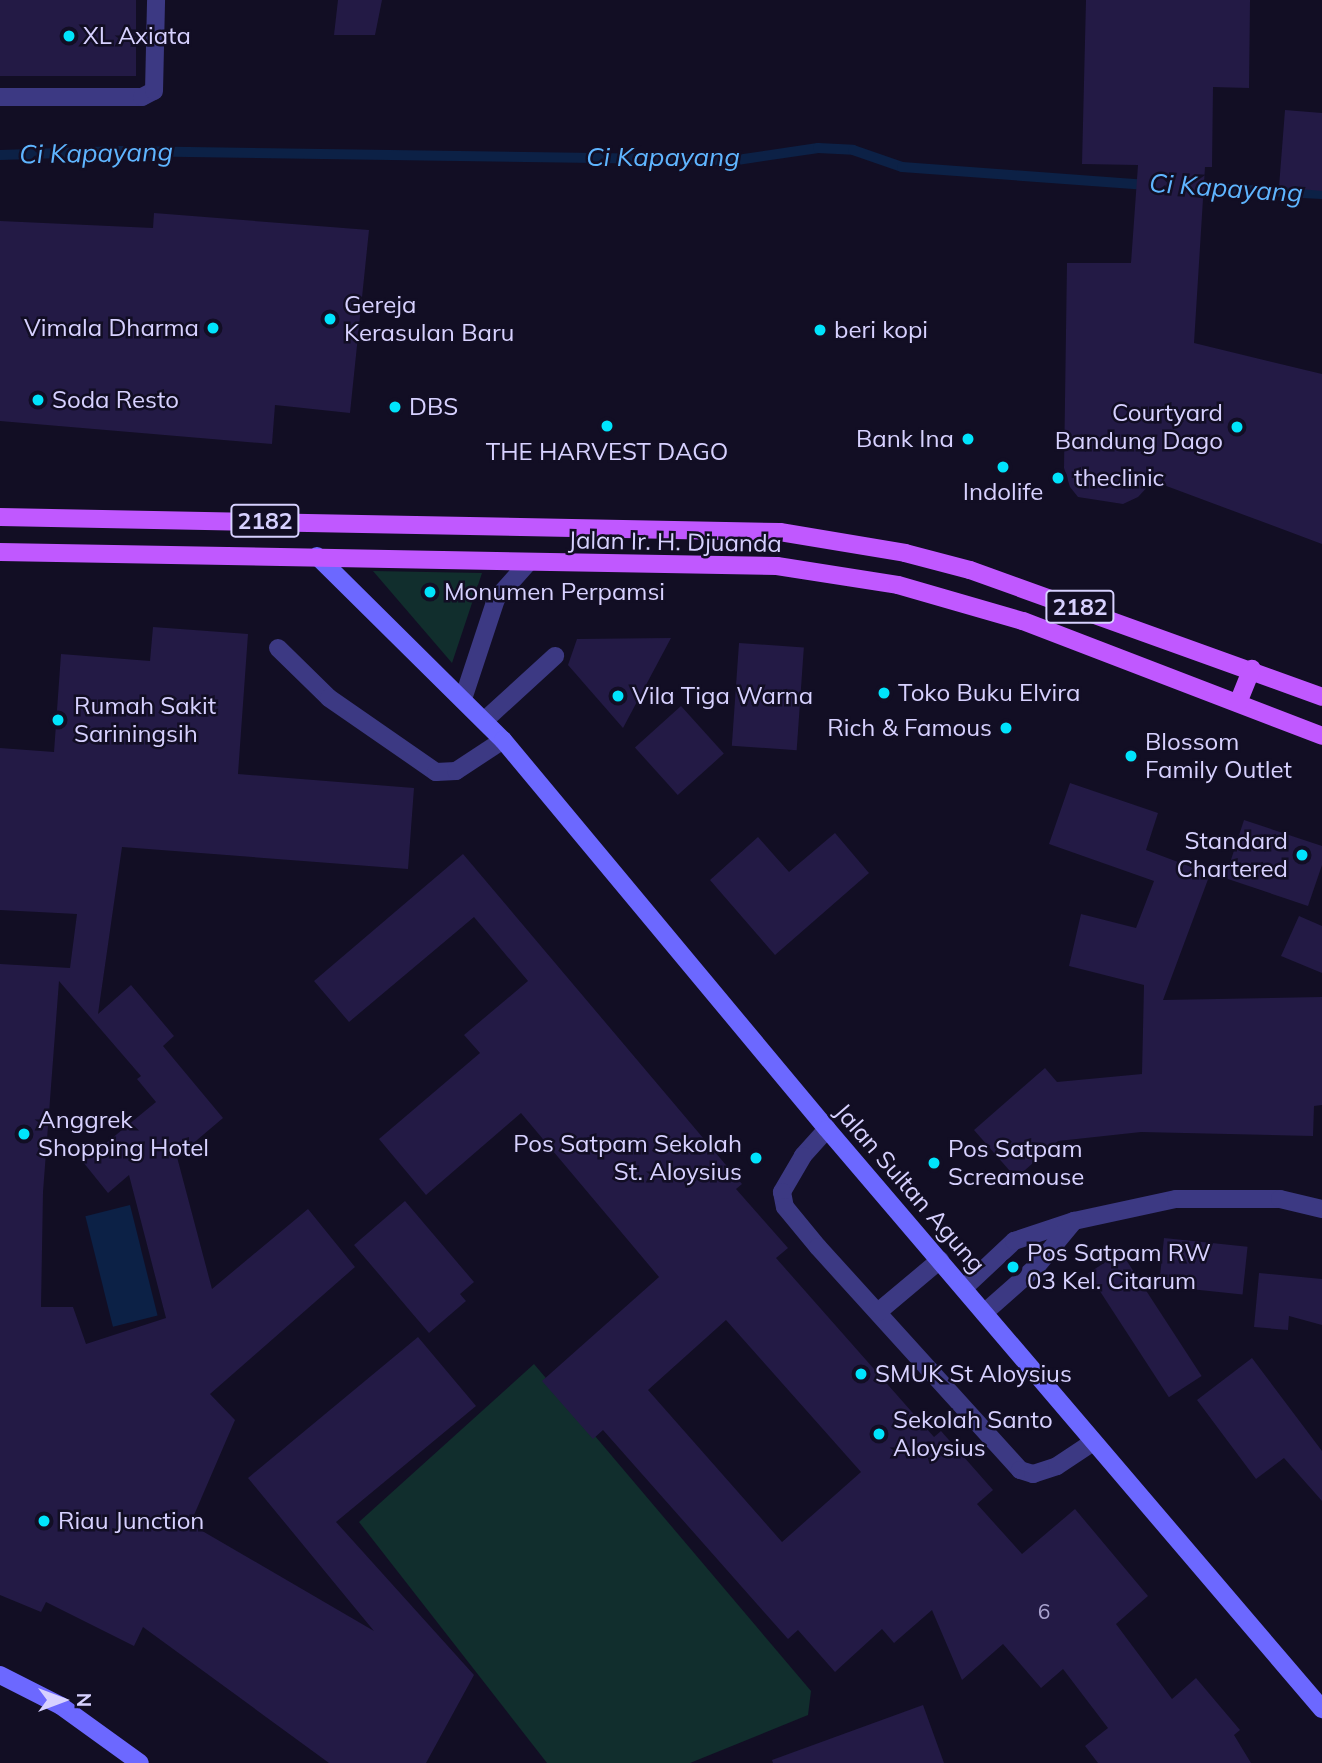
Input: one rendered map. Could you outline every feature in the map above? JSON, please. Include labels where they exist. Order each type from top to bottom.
[{"type":"main road","name":"Jalan Ir. H. Djuanda","points":[[0,517],[780,533],[905,553],[1026,588],[1322,697]]},
{"type":"main road","name":"Jalan Ir. H. Djuanda","points":[[0,552],[777,566],[898,585],[1023,621],[1322,736]]},
{"type":"main road","points":[[898,585],[905,553]]},
{"type":"main road","points":[[1238,703],[1252,669]]},
{"type":"street","points":[[0,97],[142,97],[154,91],[156,0]]},
{"type":"street","name":"Jalan Sultan Agung","points":[[317,556],[464,696],[503,740],[827,1129],[1322,1709]]},
{"type":"street","points":[[464,696],[496,599],[528,563]]},
{"type":"street","points":[[278,648],[329,698],[436,772],[456,771],[503,740]]},
{"type":"street","points":[[485,720],[555,656]]},
{"type":"street","points":[[827,1129],[803,1156],[782,1192],[785,1208],[1020,1470],[1033,1474],[1057,1466],[1093,1442]]},
{"type":"street","points":[[964,1288],[1014,1241],[1074,1221],[1176,1199],[1280,1199],[1322,1209]]},
{"type":"street","points":[[984,1313],[1036,1267],[1074,1221]]},
{"type":"street","points":[[878,1312],[940,1260]]},
{"type":"street","points":[[0,1675],[61,1706],[140,1763]]},
{"type":"green space","points":[[373,571],[482,573],[452,663]]},
{"type":"green space","points":[[534,1364],[811,1691],[808,1715],[690,1763],[547,1763],[359,1522]]},
{"type":"water","points":[[130,1205],[158,1316],[113,1327],[85,1216]]},
{"type":"building","name":"XL Axiata","points":[[0,0],[136,0],[136,76],[0,76]]},
{"type":"building","points":[[338,0],[382,0],[375,35],[334,35]]},
{"type":"building","points":[[1086,0],[1250,0],[1249,88],[1213,87],[1212,167],[1205,167],[1194,343],[1322,374],[1322,544],[1153,481],[1138,497],[1123,504],[1078,497],[1070,487],[1064,468],[1067,263],[1131,263],[1138,165],[1082,164]]},
{"type":"building","points":[[1285,110],[1322,113],[1322,191],[1279,187]]},
{"type":"building","points":[[154,213],[369,230],[350,413],[275,405],[272,444],[0,421],[0,221],[153,228]]},
{"type":"building","points":[[153,627],[248,634],[238,774],[414,788],[408,869],[122,847],[98,1014],[131,985],[174,1036],[163,1046],[223,1118],[177,1157],[212,1289],[308,1209],[355,1267],[210,1394],[235,1420],[188,1529],[192,1525],[374,1631],[248,1478],[418,1337],[476,1406],[336,1522],[474,1675],[426,1763],[329,1763],[143,1627],[134,1646],[46,1602],[41,1612],[0,1595],[0,964],[70,968],[77,914],[0,910],[0,748],[54,752],[61,654],[150,661]],"holes":[[[59,981],[141,1076],[137,1079],[156,1102],[83,1162],[108,1193],[129,1175],[166,1318],[86,1344],[73,1307],[41,1307],[43,1192]]]},
{"type":"building","name":"Vila Tiga Warna","points":[[671,638],[623,728],[568,665],[577,639]]},
{"type":"building","points":[[739,643],[804,648],[797,750],[732,746]]},
{"type":"building","points":[[681,706],[724,754],[678,795],[635,747]]},
{"type":"building","points":[[1070,783],[1158,813],[1146,850],[1210,874],[1163,1000],[1322,997],[1322,1105],[1314,1106],[1313,1136],[1141,1132],[1058,1141],[1016,1178],[974,1130],[1045,1068],[1057,1082],[1142,1074],[1144,985],[1069,966],[1081,914],[1136,928],[1154,881],[1049,844]]},
{"type":"building","points":[[1244,820],[1322,846],[1322,865],[1308,906],[1225,878]]},
{"type":"building","points":[[835,833],[869,873],[775,955],[710,880],[758,837],[789,872]]},
{"type":"building","points":[[463,854],[742,1184],[736,1189],[788,1248],[776,1258],[934,1437],[941,1431],[993,1490],[977,1504],[1022,1554],[1075,1509],[1148,1596],[1116,1624],[1172,1699],[1196,1678],[1240,1730],[1234,1735],[1251,1763],[1098,1763],[1085,1746],[1108,1728],[1063,1669],[1041,1688],[1003,1644],[962,1680],[932,1610],[894,1643],[882,1629],[835,1672],[798,1630],[788,1639],[603,1430],[593,1439],[542,1381],[659,1277],[521,1113],[426,1195],[379,1139],[480,1053],[464,1035],[528,981],[474,917],[349,1022],[314,981]],"holes":[[[726,1320],[861,1472],[782,1542],[648,1390]]]},
{"type":"building","points":[[1299,916],[1322,926],[1322,973],[1281,956]]},
{"type":"building","points":[[405,1201],[474,1282],[460,1294],[466,1301],[429,1333],[354,1245]]},
{"type":"building","points":[[1164,1238],[1248,1247],[1243,1295],[1159,1286]]},
{"type":"building","points":[[1121,1252],[1202,1376],[1169,1397],[1088,1273]]},
{"type":"building","points":[[1259,1273],[1322,1279],[1322,1325],[1289,1316],[1288,1330],[1254,1327]]},
{"type":"building","points":[[1252,1358],[1322,1451],[1322,1501],[1284,1458],[1256,1479],[1197,1400]]},
{"type":"building","points":[[923,1705],[944,1763],[773,1763],[772,1760]]},
{"type":"waterway","name":"Ci Kapayang","points":[[0,155],[121,151],[737,160],[818,148],[853,150],[902,167],[1147,185]]},
{"type":"waterway","name":"Ci Kapayang","points":[[1193,187],[1322,194]]},
{"type":"place","name":"XL Axiata","points":[[69,36]]},
{"type":"place","name":"Gereja Kerasulan Baru","points":[[330,319]]},
{"type":"place","name":"Vimala Dharma","points":[[213,328]]},
{"type":"place","name":"beri kopi","points":[[820,330]]},
{"type":"place","name":"Soda Resto","points":[[38,400]]},
{"type":"place","name":"DBS","points":[[395,407]]},
{"type":"place","name":"THE HARVEST DAGO","points":[[607,426]]},
{"type":"place","name":"Courtyard Bandung Dago","points":[[1237,427]]},
{"type":"place","name":"Bank Ina","points":[[968,439]]},
{"type":"place","name":"Indolife","points":[[1003,467]]},
{"type":"place","name":"theclinic","points":[[1058,478]]},
{"type":"place","name":"Monumen Perpamsi","points":[[430,592]]},
{"type":"place","name":"Toko Buku Elvira","points":[[884,693]]},
{"type":"place","name":"Vila Tiga Warna","points":[[618,696]]},
{"type":"place","name":"Rumah Sakit Sariningsih","points":[[58,720]]},
{"type":"place","name":"Rich & Famous","points":[[1006,728]]},
{"type":"place","name":"Blossom Family Outlet","points":[[1131,756]]},
{"type":"place","name":"Standard Chartered","points":[[1302,855]]},
{"type":"place","name":"Anggrek Shopping Hotel","points":[[24,1134]]},
{"type":"place","name":"Pos Satpam Sekolah St. Aloysius","points":[[756,1158]]},
{"type":"place","name":"Pos Satpam Screamouse","points":[[934,1163]]},
{"type":"place","name":"Pos Satpam RW 03 Kel. Citarum","points":[[1013,1267]]},
{"type":"place","name":"SMUK St Aloysius","points":[[861,1374]]},
{"type":"place","name":"Sekolah Santo Aloysius","points":[[879,1434]]},
{"type":"place","name":"Riau Junction","points":[[44,1521]]}]
